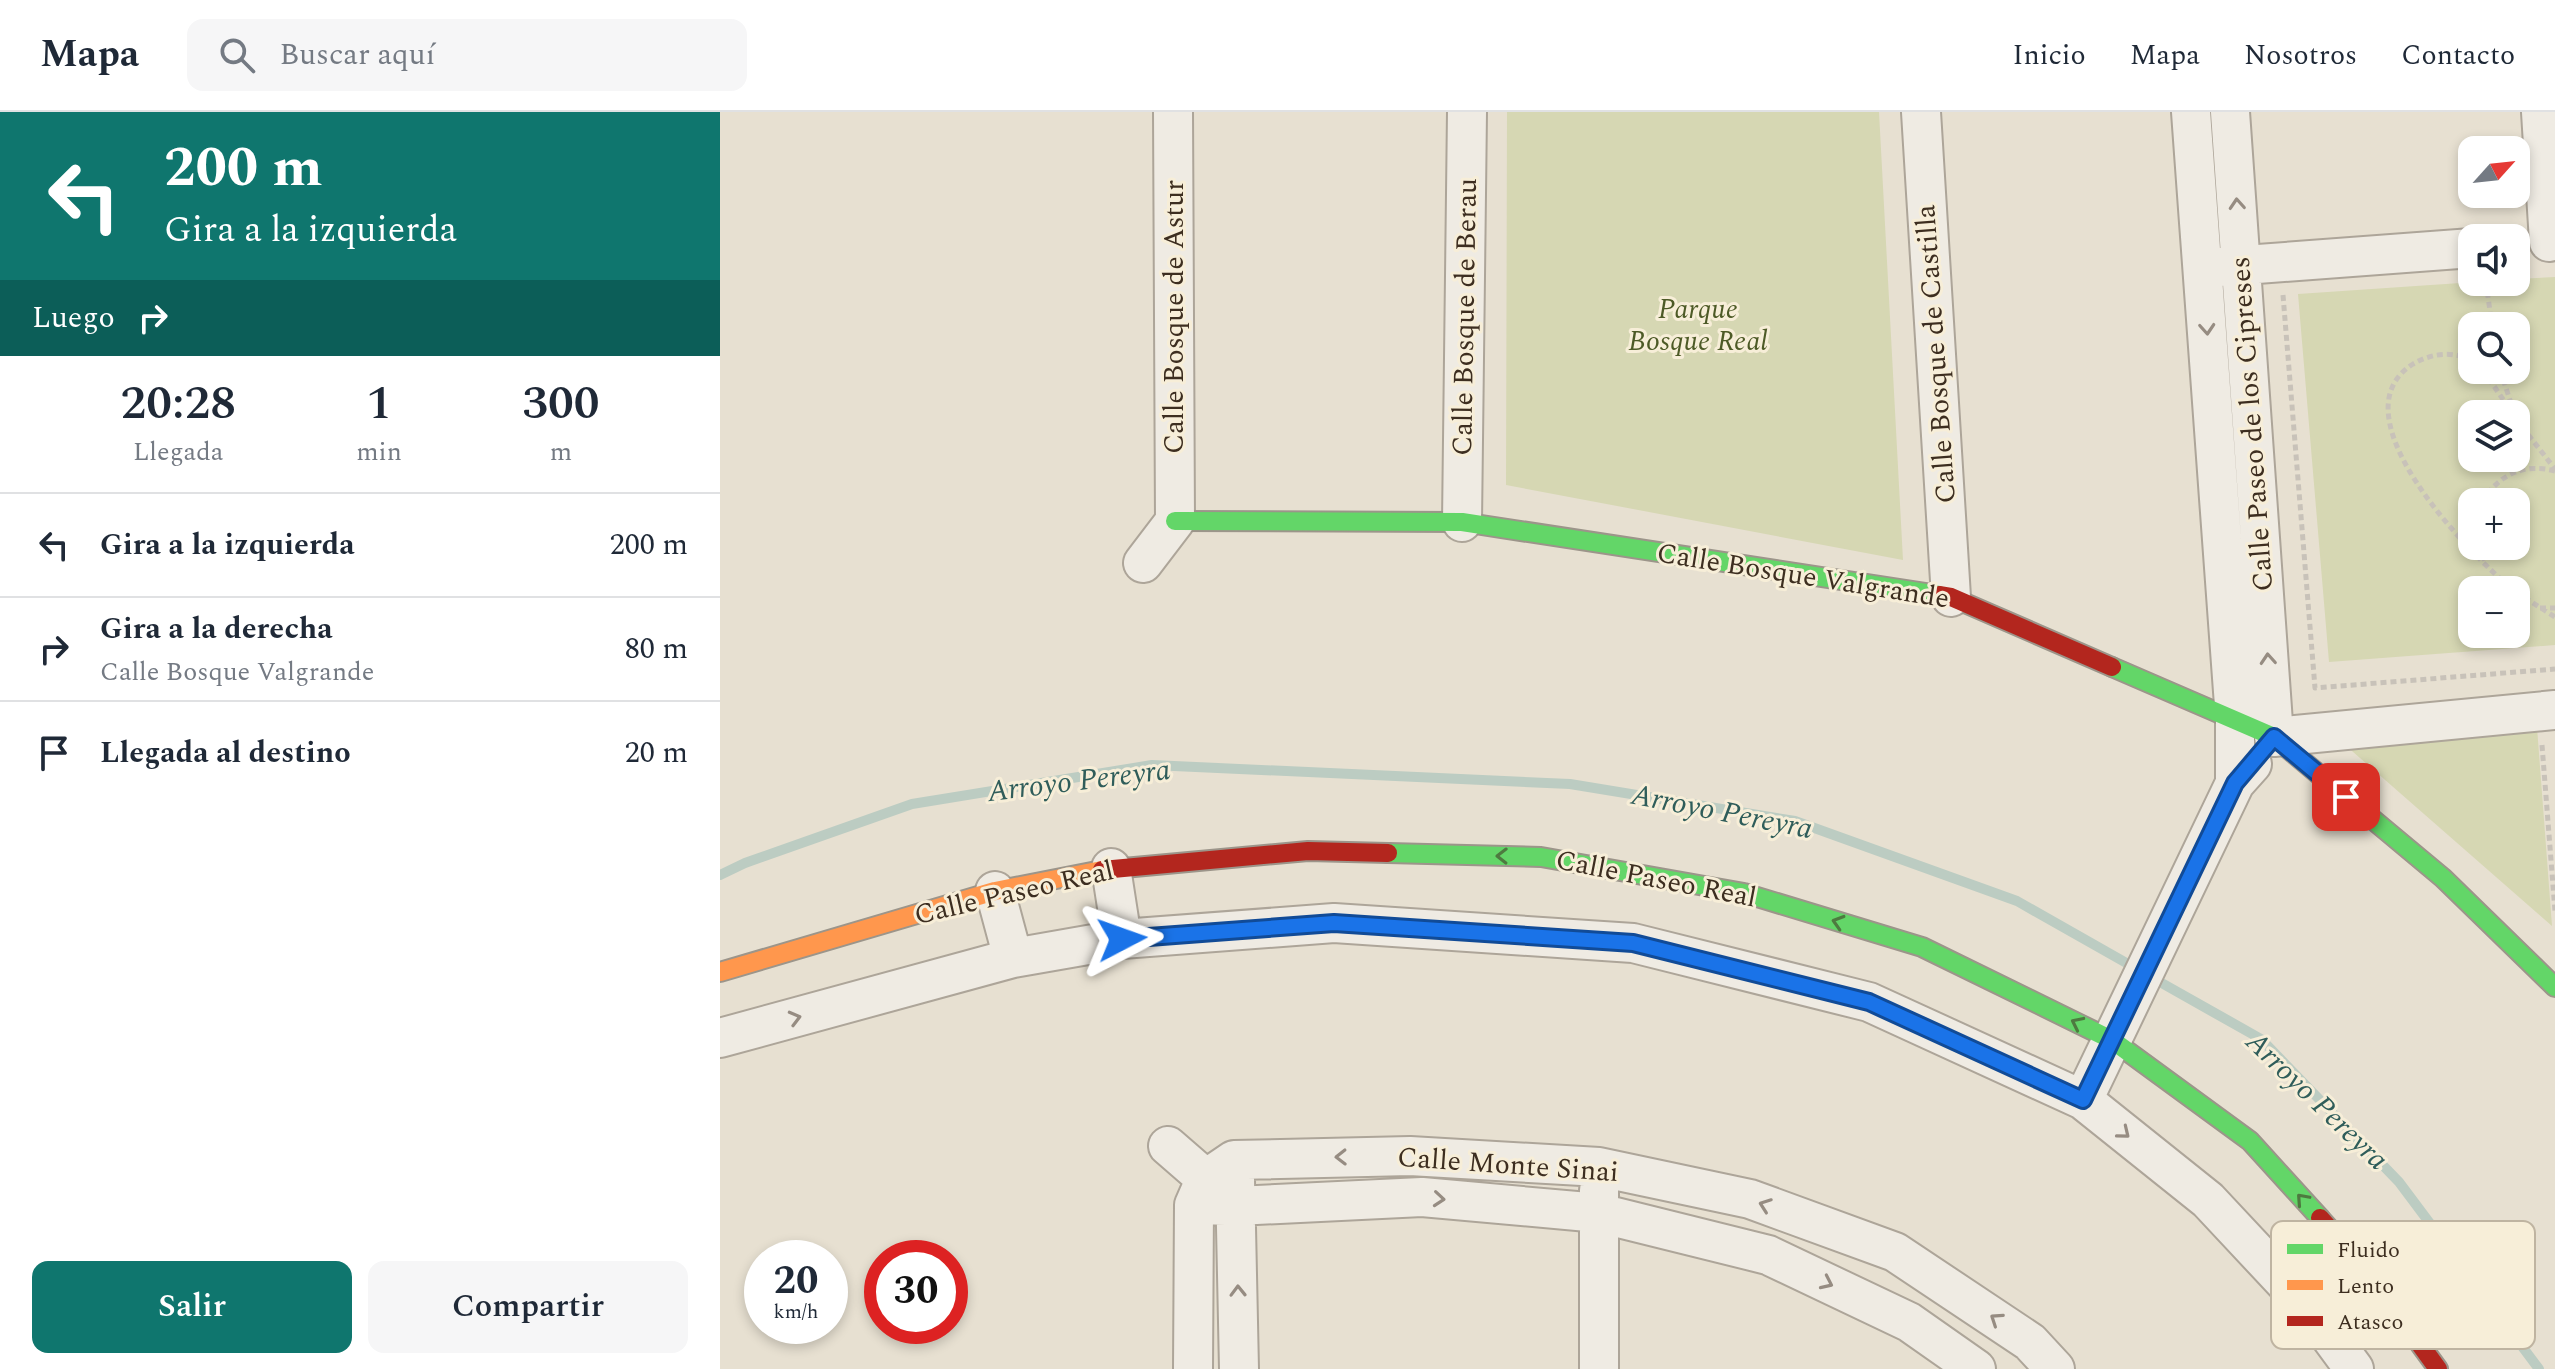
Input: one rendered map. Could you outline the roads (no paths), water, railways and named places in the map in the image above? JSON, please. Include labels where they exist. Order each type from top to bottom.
[{"type":"street","name":"Calle Bosque de Astur","points":[[1173,112],[1175,521]]},
{"type":"street","name":"Calle Bosque de Berau","points":[[1462,522],[1467,112]]},
{"type":"street","name":"Calle Bosque de Castilla","points":[[1921,112],[1951,597]]},
{"type":"street","name":"Calle Paseo de los Cipreses","points":[[2191,112],[2235,719],[2235,783]]},
{"type":"street","name":"Calle Paseo de los Cipreses","points":[[2230,112],[2274,737]]},
{"type":"street","points":[[2540,243],[2541,112]]},
{"type":"street","points":[[2202,268],[2458,249]]},
{"type":"street","name":"Calle Bosque Valgrande","points":[[1175,521],[1462,522],[1951,597],[2274,737],[2443,878],[2555,987]]},
{"type":"street","points":[[1143,563],[1175,521]]},
{"type":"street","points":[[2083,1100],[2235,783],[2274,737],[2548,722]]},
{"type":"street","name":"Calle Paseo Real","points":[[720,972],[995,891],[1111,868],[1308,851],[1541,857],[1744,893],[1922,947],[2115,1033],[2250,1141],[2322,1221]]},
{"type":"street","points":[[1111,868],[1122,939]]},
{"type":"street","points":[[995,891],[1013,958]]},
{"type":"street","points":[[720,1038],[1013,958],[1122,939],[1334,923],[1633,943],[1869,1002],[2083,1100],[2208,1200],[2271,1267]]},
{"type":"street","points":[[1168,1146],[1211,1181],[1193,1369]]},
{"type":"street","name":"Calle Monte Sinai","points":[[1211,1181],[1410,1156],[1599,1167],[1750,1199],[1895,1252],[2030,1342],[2055,1369]]},
{"type":"street","points":[[1599,1167],[1599,1369]]},
{"type":"street","name":"Calle Monte Sinai","points":[[1211,1181],[1236,1206],[1422,1197],[1599,1213],[1768,1255],[1909,1322],[1976,1369]]},
{"type":"street","points":[[1236,1206],[1239,1369]]},
{"type":"street","points":[[2339,1349],[2354,1369]]},
{"type":"street","name":"Calle Paseo Real","points":[[2423,1349],[2438,1369]]},
{"type":"waterway","name":"Arroyo Pereyra","points":[[720,875],[745,863],[912,804],[1152,765],[1570,784],[1795,821],[2017,901],[2137,969]]},
{"type":"waterway","name":"Arroyo Pereyra","points":[[2151,977],[2261,1039],[2399,1182],[2428,1221]]},
{"type":"waterway","name":"Arroyo Pereyra","points":[[2524,1349],[2539,1369]]},
{"type":"park label","name":"Parque Bosque Real","points":[[1698,325]]}]
